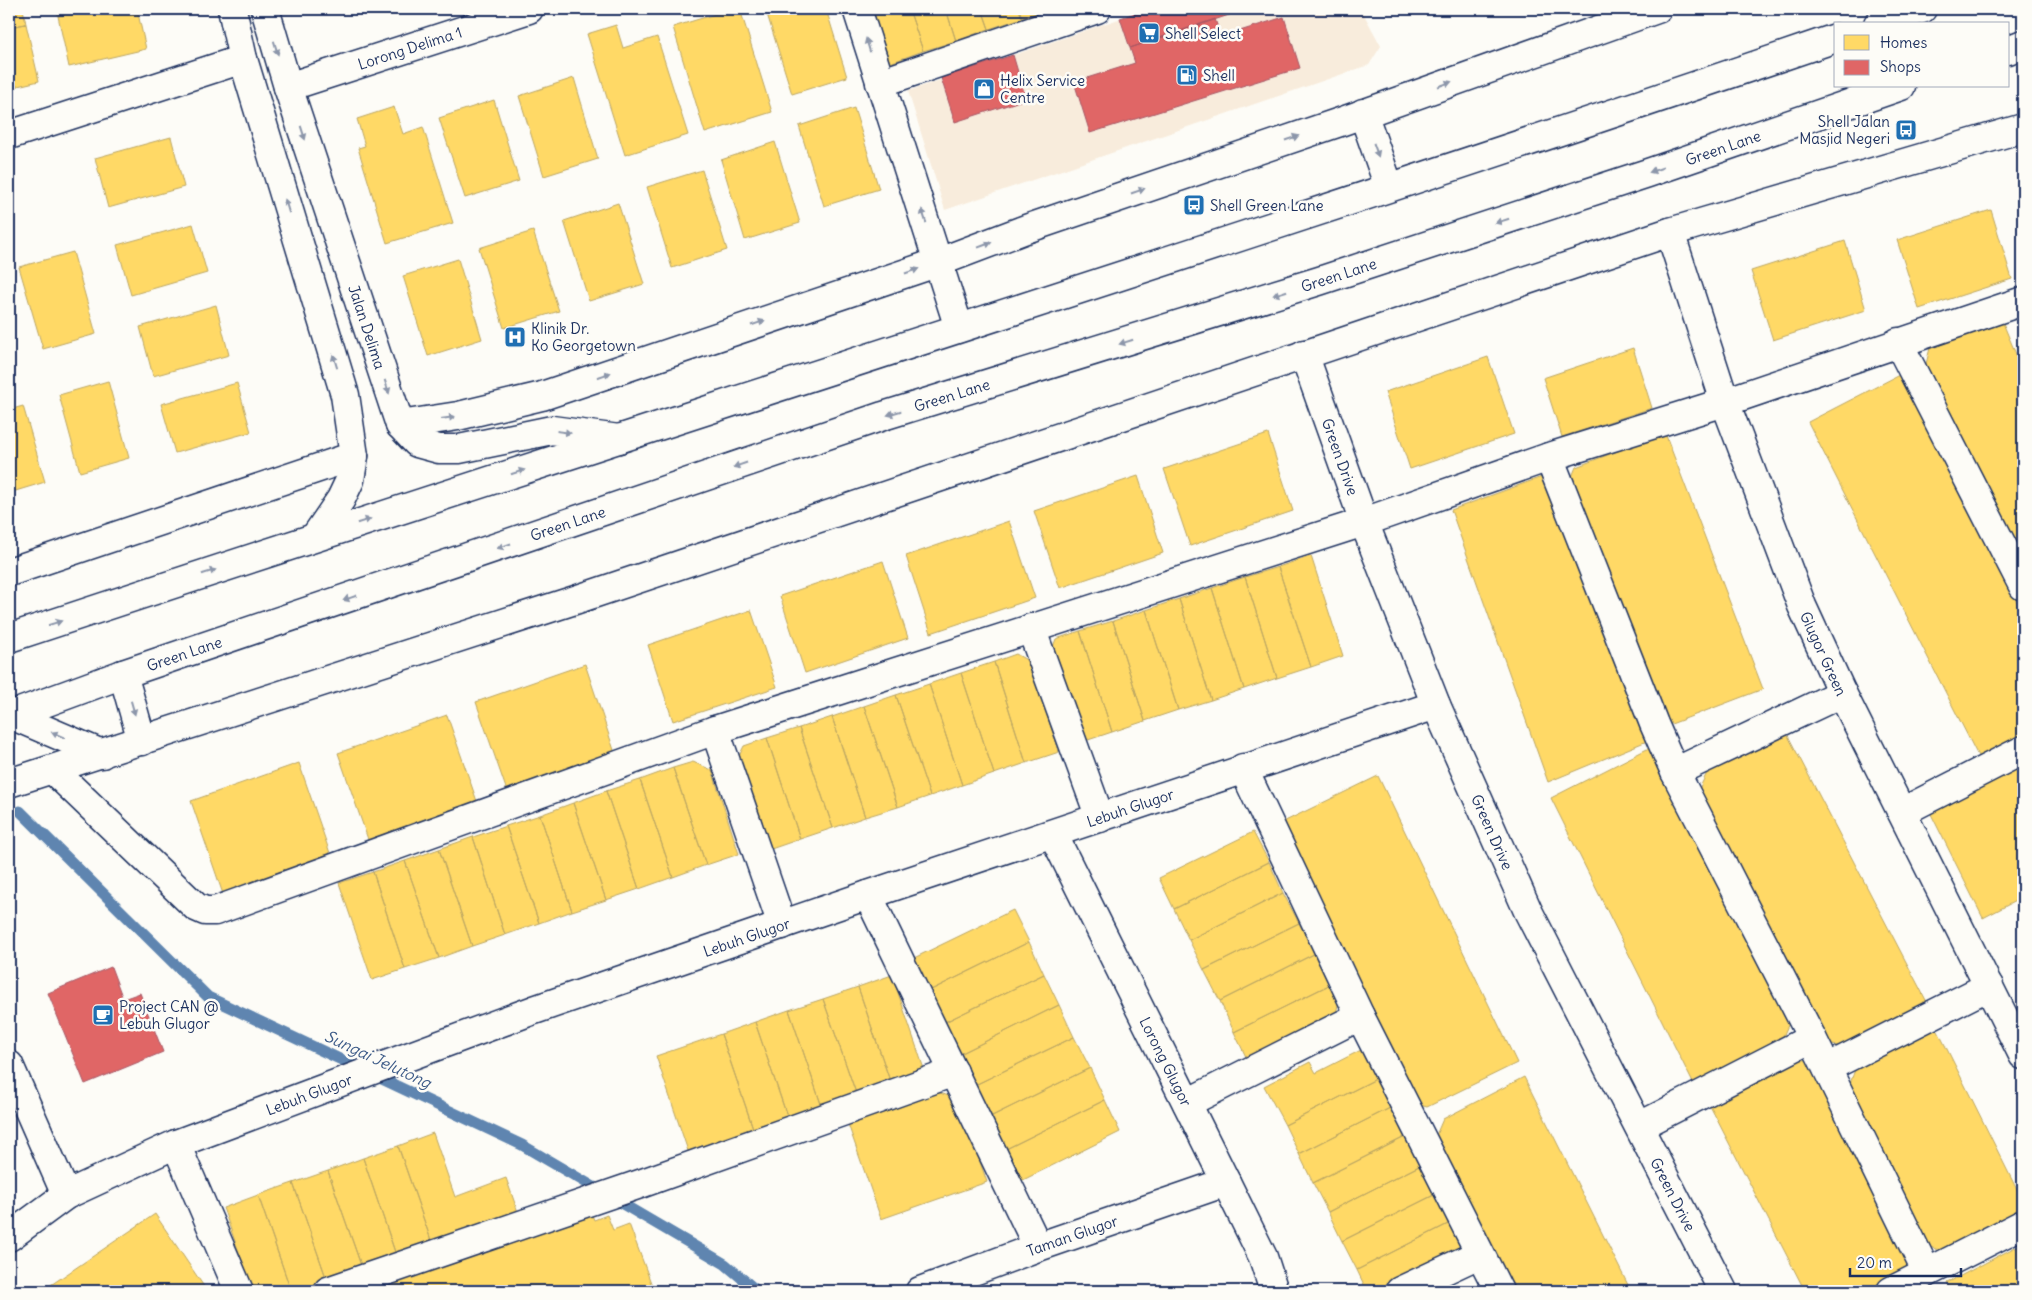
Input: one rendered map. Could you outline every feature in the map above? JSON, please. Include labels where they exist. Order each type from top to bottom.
[{"type":"main road","points":[[232,9],[243,59],[345,394],[354,456],[350,480],[315,537]]},
{"type":"main road","name":"Jalan Delima","points":[[265,9],[288,87],[400,425],[417,443],[439,449],[458,449],[552,430],[619,439]]},
{"type":"main road","name":"Lorong Delima 1","points":[[288,87],[493,15],[529,9]]},
{"type":"main road","points":[[856,9],[959,328]]},
{"type":"main road","points":[[880,83],[1097,9]]},
{"type":"main road","points":[[400,425],[458,416],[542,396],[939,262],[1026,229],[1657,9]]},
{"type":"main road","points":[[1884,22],[1922,9]]},
{"type":"main road","points":[[9,638],[959,328],[1144,270],[1389,187],[1604,118],[1834,39]]},
{"type":"main road","points":[[2010,49],[2023,44]]},
{"type":"main road","points":[[9,135],[243,59]]},
{"type":"main road","name":"Green Lane","points":[[10,716],[123,674],[883,416],[1319,281],[1657,170],[1895,88]]},
{"type":"main road","points":[[1362,113],[1389,187]]},
{"type":"main road","points":[[9,783],[864,504],[1670,232],[2023,128]]},
{"type":"main road","name":"Glugor Green","points":[[1670,232],[1726,402],[1802,606],[1842,693],[1989,986],[2014,1014],[2023,1055]]},
{"type":"main road","points":[[53,770],[196,907],[205,911],[215,911],[716,730],[1364,522],[1550,457],[1726,402],[2023,301]]},
{"type":"main road","points":[[1898,342],[2023,586]]},
{"type":"main road","name":"Green Drive","points":[[1304,354],[1364,522],[1436,705],[1528,911],[1723,1291]]},
{"type":"main road","points":[[9,572],[354,456]]},
{"type":"main road","points":[[1550,457],[1654,724],[1675,772],[1812,1038],[1927,1273]]},
{"type":"main road","points":[[1031,628],[1100,818]]},
{"type":"main road","points":[[123,674],[142,741]]},
{"type":"main road","points":[[1675,772],[1842,693]]},
{"type":"main road","name":"Lebuh Glugor","points":[[9,1237],[66,1195],[176,1144],[394,1062],[534,1010],[868,894],[1436,705]]},
{"type":"main road","points":[[10,716],[102,754]]},
{"type":"main road","points":[[716,730],[782,925]]},
{"type":"main road","points":[[1902,812],[2023,750]]},
{"type":"main road","points":[[1243,768],[1360,1016],[1499,1291]]},
{"type":"main road","name":"Lorong Glugor","points":[[1053,834],[1263,1258],[1274,1291]]},
{"type":"main road","points":[[868,894],[1038,1247]]},
{"type":"main road","points":[[1827,1068],[1989,986]]},
{"type":"main road","points":[[1187,1103],[1360,1016]]},
{"type":"main road","points":[[1640,1126],[1812,1038]]},
{"type":"main road","points":[[9,1064],[66,1195]]},
{"type":"main road","points":[[328,1291],[640,1184],[954,1072]]},
{"type":"main road","points":[[176,1144],[239,1291]]},
{"type":"main road","name":"Taman Glugor","points":[[920,1291],[1038,1247],[1226,1182]]},
{"type":"main road","points":[[1891,1291],[2023,1224]]},
{"type":"main road","points":[[1400,1291],[1479,1254]]},
{"type":"shaded area","points":[[1148,9],[1361,9],[1381,46],[1369,65],[945,210],[908,91]]},
{"type":"building: Homes","points":[[9,9],[23,9],[26,24],[9,27]]},
{"type":"building: Homes","points":[[57,9],[92,9],[58,16]]},
{"type":"building: Homes","points":[[92,9],[137,9],[146,49],[69,67],[58,16]]},
{"type":"building: Homes","points":[[732,9],[740,9],[772,112],[705,133],[673,27]]},
{"type":"building: Homes","points":[[783,9],[826,9],[847,77],[792,94],[767,14]]},
{"type":"building: Homes","points":[[872,9],[909,9],[923,51],[890,63]]},
{"type":"building: Homes","points":[[909,9],[946,9],[956,41],[923,51]]},
{"type":"building: Homes","points":[[946,9],[982,9],[989,29],[956,41]]},
{"type":"building: Homes","points":[[982,9],[1019,9],[1022,18],[989,29]]},
{"type":"building: Homes","points":[[1019,9],[1049,9],[1022,18]]},
{"type":"building: Homes","points":[[26,24],[39,81],[9,88],[9,27]]},
{"type":"building: Homes","points":[[616,25],[623,48],[657,37],[688,135],[625,155],[587,34]]},
{"type":"building: Homes","points":[[574,78],[598,159],[544,176],[519,96]]},
{"type":"building: Homes","points":[[494,100],[519,181],[465,198],[439,118]]},
{"type":"building: Homes","points":[[394,107],[403,134],[423,127],[453,223],[387,243],[358,148],[365,146],[357,119]]},
{"type":"building: Homes","points":[[854,108],[879,189],[824,206],[799,126]]},
{"type":"building: Homes","points":[[171,137],[184,187],[108,208],[95,158]]},
{"type":"building: Homes","points":[[775,142],[800,223],[745,240],[721,160]]},
{"type":"building: Homes","points":[[702,170],[727,250],[672,268],[647,187]]},
{"type":"building: Homes","points":[[618,203],[644,284],[589,301],[564,221]]},
{"type":"building: Homes","points":[[1991,210],[2012,279],[1919,309],[1897,240]]},
{"type":"building: Homes","points":[[193,224],[207,273],[131,295],[117,245]]},
{"type":"building: Homes","points":[[533,231],[559,311],[504,328],[479,248]]},
{"type":"building: Homes","points":[[1845,241],[1866,310],[1773,340],[1751,271]]},
{"type":"building: Homes","points":[[73,252],[96,334],[43,349],[19,267]]},
{"type":"building: Homes","points":[[458,259],[482,339],[428,356],[403,276]]},
{"type":"building: Homes","points":[[216,305],[229,355],[153,376],[140,327]]},
{"type":"building: Homes","points":[[2003,323],[2018,359],[2023,357],[2023,565],[1925,368],[1930,348]]},
{"type":"building: Homes","points":[[1633,348],[1652,408],[1562,437],[1543,378]]},
{"type":"building: Homes","points":[[1488,357],[1514,434],[1410,469],[1385,392]]},
{"type":"building: Homes","points":[[1901,374],[2023,614],[2023,735],[1979,758],[1808,422]]},
{"type":"building: Homes","points":[[108,381],[129,458],[80,472],[59,395]]},
{"type":"building: Homes","points":[[237,383],[251,432],[175,453],[161,404]]},
{"type":"building: Homes","points":[[23,406],[45,482],[9,493],[9,410]]},
{"type":"building: Homes","points":[[1665,433],[1763,689],[1666,726],[1571,479],[1576,467]]},
{"type":"building: Homes","points":[[1268,434],[1293,511],[1190,546],[1164,469]]},
{"type":"building: Homes","points":[[1550,474],[1647,741],[1548,782],[1451,510]]},
{"type":"building: Homes","points":[[1138,476],[1163,553],[1060,588],[1034,511]]},
{"type":"building: Homes","points":[[1009,521],[1035,598],[931,633],[906,556]]},
{"type":"building: Homes","points":[[1311,556],[1343,656],[1311,667],[1278,567]]},
{"type":"building: Homes","points":[[883,561],[908,638],[805,673],[780,596]]},
{"type":"building: Homes","points":[[1278,567],[1311,667],[1277,678],[1245,577]]},
{"type":"building: Homes","points":[[1245,577],[1277,678],[1244,689],[1212,588]]},
{"type":"building: Homes","points":[[1212,588],[1244,689],[1211,700],[1179,599]]},
{"type":"building: Homes","points":[[1179,599],[1211,700],[1178,710],[1146,610]]},
{"type":"building: Homes","points":[[751,610],[777,687],[673,721],[648,645]]},
{"type":"building: Homes","points":[[1146,610],[1178,710],[1145,721],[1113,621]]},
{"type":"building: Homes","points":[[1113,621],[1145,721],[1112,732],[1080,631]]},
{"type":"building: Homes","points":[[1080,631],[1112,732],[1079,743],[1050,654],[1056,639]]},
{"type":"building: Homes","points":[[1016,654],[1030,662],[1059,752],[1026,763],[994,662]]},
{"type":"building: Homes","points":[[994,662],[1026,763],[994,774],[961,673]]},
{"type":"building: Homes","points":[[585,664],[617,759],[509,797],[476,702]]},
{"type":"building: Homes","points":[[961,673],[994,774],[962,785],[929,684]]},
{"type":"building: Homes","points":[[929,684],[962,785],[930,796],[896,695]]},
{"type":"building: Homes","points":[[896,695],[930,796],[898,807],[864,706]]},
{"type":"building: Homes","points":[[864,706],[898,807],[865,817],[832,717]]},
{"type":"building: Homes","points":[[447,715],[480,810],[371,848],[338,753]]},
{"type":"building: Homes","points":[[832,717],[865,817],[833,828],[799,728]]},
{"type":"building: Homes","points":[[799,728],[833,828],[800,839],[767,738]]},
{"type":"building: Homes","points":[[1785,730],[1928,1004],[1846,1047],[1824,1044],[1697,793],[1708,771]]},
{"type":"building: Homes","points":[[767,738],[800,839],[768,850],[738,758],[744,746]]},
{"type":"building: Homes","points":[[1651,747],[1789,1023],[1781,1041],[1694,1085],[1551,798]]},
{"type":"building: Homes","points":[[693,762],[712,770],[739,854],[706,865],[673,768]]},
{"type":"building: Homes","points":[[299,763],[332,859],[224,897],[191,801]]},
{"type":"building: Homes","points":[[2023,764],[2023,897],[1983,918],[1930,812]]},
{"type":"building: Homes","points":[[673,768],[706,865],[673,877],[640,780]]},
{"type":"building: Homes","points":[[1378,776],[1517,1063],[1427,1107],[1409,1102],[1275,826]]},
{"type":"building: Homes","points":[[640,780],[673,877],[639,889],[606,791]]},
{"type":"building: Homes","points":[[606,791],[639,889],[606,900],[573,803]]},
{"type":"building: Homes","points":[[573,803],[606,900],[572,911],[540,815]]},
{"type":"building: Homes","points":[[540,815],[572,911],[539,923],[506,826]]},
{"type":"building: Homes","points":[[506,826],[539,923],[505,935],[473,837]]},
{"type":"building: Homes","points":[[1253,832],[1269,862],[1174,909],[1159,878]]},
{"type":"building: Homes","points":[[473,837],[505,935],[472,946],[439,849]]},
{"type":"building: Homes","points":[[439,849],[472,946],[439,958],[405,861]]},
{"type":"building: Homes","points":[[405,861],[439,958],[405,969],[373,872]]},
{"type":"building: Homes","points":[[1269,862],[1283,893],[1189,940],[1174,909]]},
{"type":"building: Homes","points":[[373,872],[405,969],[372,980],[339,883]]},
{"type":"building: Homes","points":[[1283,893],[1299,923],[1204,970],[1189,940]]},
{"type":"building: Homes","points":[[1013,910],[1029,942],[929,991],[914,958]]},
{"type":"building: Homes","points":[[1299,923],[1314,954],[1220,1001],[1204,970]]},
{"type":"building: Homes","points":[[1029,942],[1044,974],[945,1022],[929,991]]},
{"type":"building: Homes","points":[[1314,954],[1329,985],[1234,1032],[1220,1001]]},
{"type":"building: Homes","points":[[1044,974],[1059,1005],[960,1054],[945,1022]]},
{"type":"building: Homes","points":[[892,975],[925,1072],[891,1084],[858,987]]},
{"type":"building: Homes","points":[[1329,985],[1338,1005],[1335,1018],[1249,1063],[1234,1032]]},
{"type":"building: Homes","points":[[858,987],[891,1084],[857,1096],[823,999]]},
{"type":"building: Homes","points":[[823,999],[857,1096],[822,1107],[789,1010]]},
{"type":"building: Homes","points":[[1059,1005],[1074,1037],[975,1085],[960,1054]]},
{"type":"building: Homes","points":[[789,1010],[822,1107],[788,1119],[755,1022]]},
{"type":"building: Homes","points":[[755,1022],[788,1119],[754,1131],[721,1034]]},
{"type":"building: Homes","points":[[1937,1029],[2023,1202],[2023,1211],[1943,1251],[1929,1247],[1848,1089],[1856,1067]]},
{"type":"building: Homes","points":[[721,1034],[754,1131],[689,1154],[656,1056]]},
{"type":"building: Homes","points":[[1074,1037],[1090,1068],[990,1117],[975,1085]]},
{"type":"building: Homes","points":[[1363,1049],[1378,1078],[1285,1125],[1264,1086],[1310,1062],[1316,1073]]},
{"type":"building: Homes","points":[[1796,1059],[1814,1061],[1910,1253],[1906,1270],[1866,1291],[1805,1291],[1709,1104]]},
{"type":"building: Homes","points":[[1090,1068],[1105,1100],[1006,1149],[990,1117]]},
{"type":"building: Homes","points":[[1524,1077],[1631,1291],[1508,1291],[1433,1142],[1443,1119]]},
{"type":"building: Homes","points":[[1378,1078],[1392,1107],[1299,1154],[1285,1125]]},
{"type":"building: Homes","points":[[937,1092],[958,1099],[987,1182],[881,1219],[848,1124]]},
{"type":"building: Homes","points":[[1105,1100],[1120,1132],[1021,1181],[1006,1149]]},
{"type":"building: Homes","points":[[1392,1107],[1407,1136],[1313,1183],[1299,1154]]},
{"type":"building: Homes","points":[[433,1133],[455,1197],[506,1178],[519,1215],[433,1246],[398,1146]]},
{"type":"building: Homes","points":[[1407,1136],[1421,1165],[1328,1212],[1313,1183]]},
{"type":"building: Homes","points":[[398,1146],[433,1246],[397,1258],[363,1158]]},
{"type":"building: Homes","points":[[363,1158],[397,1258],[363,1271],[328,1171]]},
{"type":"building: Homes","points":[[1421,1165],[1436,1194],[1342,1241],[1328,1212]]},
{"type":"building: Homes","points":[[328,1171],[363,1271],[328,1283],[293,1183]]},
{"type":"building: Homes","points":[[293,1183],[328,1283],[305,1291],[291,1291],[258,1195]]},
{"type":"building: Homes","points":[[1436,1194],[1450,1223],[1357,1270],[1342,1241]]},
{"type":"building: Homes","points":[[258,1195],[291,1291],[253,1291],[223,1208]]},
{"type":"building: Homes","points":[[588,1206],[594,1220],[607,1215],[613,1230],[629,1224],[654,1291],[364,1291]]},
{"type":"building: Homes","points":[[155,1214],[207,1291],[42,1291]]},
{"type":"building: Homes","points":[[1450,1223],[1461,1243],[1456,1256],[1387,1291],[1367,1291],[1357,1270]]},
{"type":"building: Homes","points":[[2023,1243],[2023,1291],[1951,1291],[1947,1283]]},
{"type":"building: Homes","points":[[1188,1284],[1190,1291],[1168,1291]]},
{"type":"building: Shops","name":"Shell Select","points":[[1148,9],[1247,9],[1130,48],[1120,18]]},
{"type":"building: Shops","name":"Shell","points":[[1284,17],[1300,68],[1090,133],[1074,82],[1135,63],[1130,48],[1215,19],[1221,37]]},
{"type":"building: Shops","name":"Helix Service Centre","points":[[1013,55],[1026,99],[955,122],[941,78]]},
{"type":"building: Shops","name":"Project CAN @ Lebuh Glugor","points":[[111,967],[123,999],[140,993],[163,1052],[85,1084],[48,993]]},
{"type":"waterway","name":"Sungai Jelutong","points":[[20,811],[208,997],[522,1145],[725,1264],[757,1291]]},
{"type":"place","name":"Shell Select","points":[[1149,33]]},
{"type":"place","name":"Shell","points":[[1187,75]]},
{"type":"place","name":"Helix Service Centre","points":[[984,89]]},
{"type":"place","name":"Shell Jalan Masjid Negeri","points":[[1906,130]]},
{"type":"place","name":"Shell Green Lane","points":[[1194,205]]},
{"type":"place","name":"Klinik Dr. Ko Georgetown","points":[[515,337]]},
{"type":"place","name":"Project CAN @ Lebuh Glugor","points":[[103,1015]]}]
